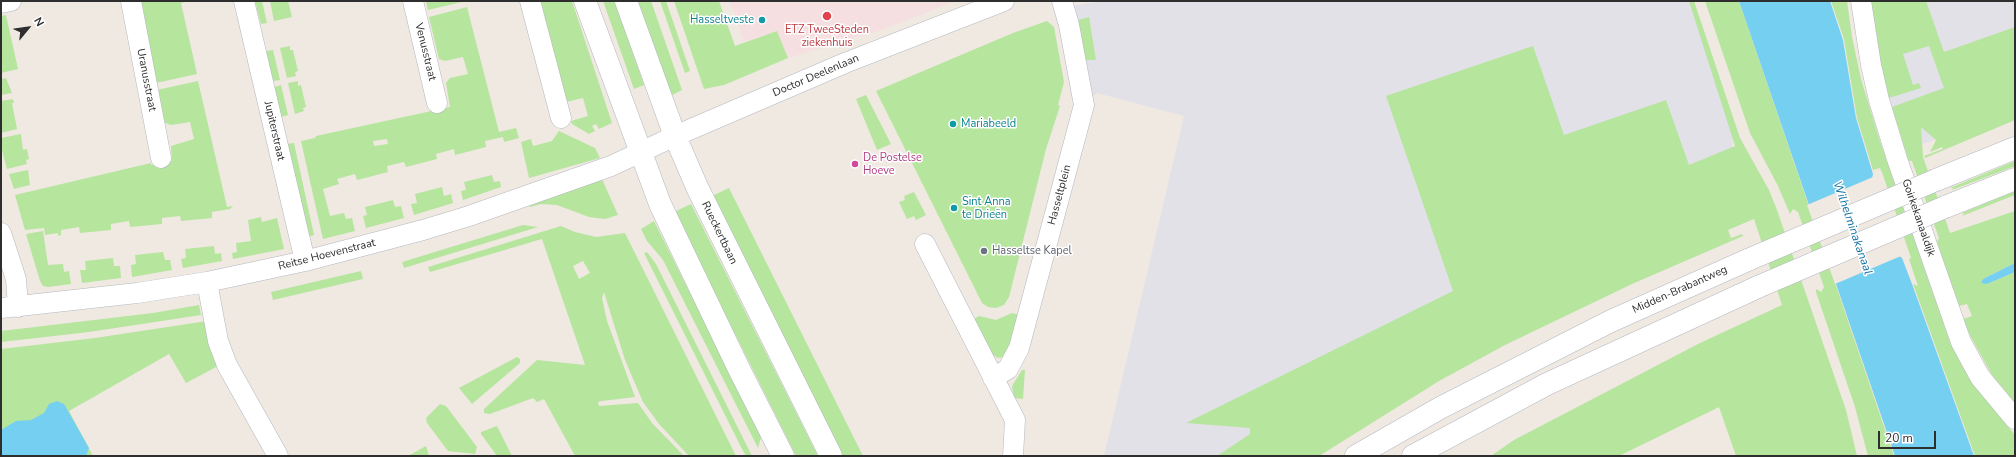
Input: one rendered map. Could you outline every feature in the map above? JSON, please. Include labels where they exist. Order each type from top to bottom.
[{"type":"main road","points":[[585,1],[660,204],[739,369],[783,456]]},
{"type":"main road","name":"Rueckertbaan","points":[[626,1],[675,136],[700,193],[831,456]]},
{"type":"main road","name":"Midden-Brabantweg","points":[[1356,456],[1440,408],[1611,320],[1750,259],[2015,148]]},
{"type":"main road","points":[[1413,456],[1547,384],[1760,286],[2015,179]]},
{"type":"street","points":[[1,3],[11,1]]},
{"type":"street","name":"Uranusstraat","points":[[131,1],[161,158]]},
{"type":"street","name":"Jupiterstraat","points":[[244,1],[304,261]]},
{"type":"street","name":"Venusstraat","points":[[413,1],[437,103]]},
{"type":"street","points":[[530,1],[561,118]]},
{"type":"street","name":"Doctor Deelenlaan","points":[[641,152],[845,63],[1004,1]]},
{"type":"street","name":"Hasseltplein","points":[[993,378],[1008,369],[1019,348],[1084,105],[1069,25],[1062,1]]},
{"type":"street","name":"Goirkekanaaldijk","points":[[1861,1],[1871,65],[1879,100],[1897,159],[1961,342],[1980,378],[2015,419]]},
{"type":"street","name":"Reitse Hoevenstraat","points":[[10,307],[137,293],[207,282],[304,261],[381,242],[469,216],[611,166],[641,152]]},
{"type":"street","points":[[1,233],[16,279],[10,307]]},
{"type":"street","points":[[925,244],[1015,420],[1013,456]]},
{"type":"street","points":[[207,282],[218,341],[227,365],[278,456]]},
{"type":"shaded area","name":"ETZ TweeSteden ziekenhuis","points":[[730,1],[956,1],[881,30],[788,58],[777,31],[744,42]]},
{"type":"shaded area","points":[[1104,1],[1691,1],[1733,129],[1732,156],[1231,456],[1104,456],[1184,116],[1097,93],[1084,103],[1065,7]]},
{"type":"shaded area","points":[[1855,1],[2015,1],[2015,111],[1906,150]]},
{"type":"green space","points":[[138,1],[188,1],[181,3],[197,74],[156,83]]},
{"type":"green space","points":[[255,1],[262,1],[267,23],[261,24]]},
{"type":"green space","points":[[270,1],[288,1],[292,17],[274,21]]},
{"type":"green space","points":[[426,1],[466,1],[428,10]]},
{"type":"green space","points":[[540,1],[572,1],[612,123],[599,129],[596,124],[592,126],[595,131],[589,134],[572,124],[571,121],[588,116],[583,98],[566,102]]},
{"type":"green space","points":[[603,1],[615,1],[644,85],[634,89]]},
{"type":"green space","points":[[637,1],[651,1],[682,90],[670,96]]},
{"type":"green space","points":[[660,1],[666,1],[690,71],[685,73]]},
{"type":"green space","points":[[674,1],[719,1],[735,46],[777,31],[788,58],[724,85],[704,89]]},
{"type":"green space","points":[[1689,1],[1694,1],[1740,138],[1769,190],[1777,210],[1846,410],[1857,456],[1736,456],[1719,407],[1619,456],[1491,456],[1514,440],[1700,343],[1782,305],[1754,219],[1728,230],[1731,238],[1726,240],[1742,234],[1743,236],[1632,284],[1505,345],[1439,381],[1319,456],[1217,456],[1250,434],[1250,428],[1186,423],[1453,291],[1386,96],[1533,46],[1564,135],[1666,100],[1689,165],[1735,146]]},
{"type":"green space","points":[[1705,1],[1739,1],[1894,456],[1868,456],[1855,407],[1816,292],[1816,289],[1821,292],[1824,287],[1798,212],[1793,209],[1790,214],[1778,186],[1750,133]]},
{"type":"green space","points":[[1831,1],[1847,1],[1852,37],[1861,79],[1880,141],[1950,342],[1962,366],[1977,389],[2015,435],[2015,456],[1975,456],[1913,284],[1918,286],[1909,259],[1911,258],[1883,175],[1880,168],[1873,170],[1857,118],[1844,39]]},
{"type":"green space","points":[[1868,1],[1926,1],[1944,52],[2015,27],[2015,120],[1925,158],[1924,156],[1943,149],[1942,147],[1930,152],[1936,140],[1921,127],[1923,157],[1950,233],[2015,211],[2015,263],[1983,279],[1987,284],[2015,272],[2015,403],[1992,375],[1963,319],[1972,316],[1967,304],[1959,306],[1937,242],[1939,238],[1912,161],[1909,161],[1908,159],[1892,107],[1944,88],[1929,46],[1903,54],[1913,85],[1919,83],[1921,88],[1889,98],[1881,73]]},
{"type":"green space","points":[[467,7],[499,132],[516,128],[519,138],[504,142],[503,137],[485,141],[486,147],[455,155],[454,149],[436,154],[437,159],[406,167],[404,162],[387,166],[388,172],[357,180],[355,174],[337,179],[339,184],[323,189],[330,216],[344,213],[346,219],[352,218],[355,231],[323,239],[301,141],[315,138],[316,136],[450,107],[446,83],[450,78],[468,74],[463,57],[445,61],[439,59],[429,17]],"holes":[[[387,139],[388,144],[374,146],[373,141]]]},
{"type":"green space","points":[[6,15],[18,69],[1,73],[1,16]]},
{"type":"green space","points":[[1089,17],[1096,60],[1085,60],[1078,20]]},
{"type":"green space","points":[[1047,21],[1054,27],[1064,82],[1058,105],[1060,106],[1046,149],[1009,297],[1004,305],[996,308],[988,307],[982,303],[876,91],[1013,33]]},
{"type":"green space","points":[[290,46],[290,50],[293,50],[298,71],[295,72],[296,76],[287,78],[280,48]]},
{"type":"green space","points":[[273,50],[280,80],[273,81],[266,51]]},
{"type":"green space","points":[[6,78],[12,93],[1,95],[1,79]]},
{"type":"green space","points":[[198,81],[227,207],[233,206],[230,209],[212,212],[212,218],[181,221],[180,216],[162,218],[162,224],[130,227],[129,221],[111,224],[111,230],[80,233],[79,227],[61,230],[61,235],[58,236],[58,233],[45,235],[44,228],[25,230],[15,195],[151,163],[151,165],[172,161],[171,146],[194,139],[190,122],[171,125],[165,123],[157,90]]},
{"type":"green space","points":[[298,81],[298,86],[301,85],[306,107],[303,108],[304,111],[295,114],[288,83]]},
{"type":"green space","points":[[281,85],[288,115],[281,117],[274,87]]},
{"type":"green space","points":[[866,95],[891,144],[877,150],[856,99]]},
{"type":"green space","points":[[13,99],[14,103],[12,103],[17,129],[1,133],[1,101]]},
{"type":"green space","points":[[559,131],[595,148],[600,158],[529,178],[521,142],[531,139],[533,146],[552,141]]},
{"type":"green space","points":[[21,134],[23,150],[27,149],[29,159],[26,160],[27,164],[7,169],[1,146],[1,138]]},
{"type":"green space","points":[[294,143],[314,235],[308,237],[287,144]]},
{"type":"green space","points":[[2015,161],[2015,166],[1952,190],[1953,188],[1950,188]]},
{"type":"green space","points":[[28,170],[30,185],[14,189],[9,174]]},
{"type":"green space","points":[[492,175],[494,182],[500,181],[501,187],[463,200],[461,191],[466,190],[464,182]]},
{"type":"green space","points":[[602,179],[618,215],[605,219],[589,217],[557,205],[541,204],[530,207],[529,204]]},
{"type":"green space","points":[[442,187],[444,196],[451,194],[453,203],[414,215],[411,204],[417,203],[415,194]]},
{"type":"green space","points":[[729,188],[863,456],[842,456],[712,196]]},
{"type":"green space","points":[[2015,191],[2015,195],[1962,216],[1964,214],[1962,213]]},
{"type":"green space","points":[[914,192],[926,215],[916,220],[914,216],[907,219],[899,202],[905,200],[904,196]]},
{"type":"green space","points":[[393,200],[395,207],[401,206],[404,218],[366,228],[363,216],[367,215],[365,207]]},
{"type":"green space","points":[[691,204],[818,456],[796,456],[674,212]]},
{"type":"green space","points":[[261,217],[262,222],[277,218],[284,249],[233,259],[232,253],[237,252],[236,243],[251,241],[248,220]]},
{"type":"green space","points":[[654,221],[759,431],[761,438],[758,448],[663,260],[647,241],[641,229]]},
{"type":"green space","points":[[523,225],[538,227],[404,268],[402,262]]},
{"type":"green space","points":[[561,226],[575,232],[596,237],[625,233],[736,456],[689,456],[659,424],[643,402],[625,360],[604,292],[602,298],[607,321],[635,397],[598,402],[599,406],[638,403],[652,423],[684,456],[575,456],[544,399],[537,402],[533,398],[490,414],[484,413],[484,409],[537,360],[585,365],[542,239],[430,272],[428,267]],"holes":[[[583,261],[590,273],[579,279],[573,266]]]},
{"type":"green space","points":[[43,231],[48,265],[63,264],[64,272],[69,271],[71,284],[48,287],[43,286],[40,281],[26,234]]},
{"type":"green space","points":[[214,246],[215,254],[221,253],[222,261],[183,268],[181,259],[186,258],[185,249]]},
{"type":"green space","points":[[163,252],[165,260],[170,260],[172,270],[132,277],[131,265],[136,264],[135,255]]},
{"type":"green space","points":[[647,252],[656,264],[752,456],[746,456],[741,447],[644,253]]},
{"type":"green space","points":[[113,258],[114,266],[120,266],[121,278],[82,283],[80,270],[86,270],[85,261]]},
{"type":"green space","points":[[361,271],[363,279],[273,300],[271,292]]},
{"type":"green space","points":[[199,305],[201,315],[89,332],[1,342],[1,331],[153,313]]},
{"type":"green space","points":[[1012,313],[1019,315],[1010,350],[1004,357],[998,358],[993,355],[974,319],[979,316],[996,320]]},
{"type":"green space","points":[[207,321],[218,366],[186,383],[169,354],[69,411],[93,456],[1,456],[1,349],[95,338]]},
{"type":"green space","points":[[517,357],[520,359],[520,363],[472,404],[459,388]]},
{"type":"green space","points":[[1022,370],[1025,370],[1023,399],[1014,398],[1012,386]]},
{"type":"green space","points":[[440,404],[446,406],[477,447],[475,454],[448,451],[427,423],[426,418]]},
{"type":"green space","points":[[497,426],[512,456],[497,456],[481,434],[481,432]]},
{"type":"green space","points":[[426,446],[429,456],[408,456]]},
{"type":"water","name":"Wilhelminakanaal","points":[[1739,1],[1830,1],[1843,40],[1856,118],[1873,174],[1872,179],[1898,255],[1902,258],[1912,284],[1974,456],[1895,456]]},
{"type":"water","points":[[2015,263],[2015,272],[1987,284],[1981,283],[1983,279]]},
{"type":"water","points":[[57,401],[64,404],[89,448],[86,456],[1,456],[1,430],[16,421],[31,420],[44,413],[49,404]]},
{"type":"pier","points":[[1873,177],[1901,256],[1835,284],[1807,205]]},
{"type":"place","name":"ETZ TweeSteden ziekenhuis","points":[[827,16]]},
{"type":"place","name":"Hasseltveste","points":[[762,20]]},
{"type":"place","name":"Mariabeeld","points":[[953,124]]},
{"type":"place","name":"De Postelse Hoeve","points":[[855,164]]},
{"type":"place","name":"Sint Anna te Drieën","points":[[954,208]]},
{"type":"place","name":"Hasseltse Kapel","points":[[984,251]]}]
